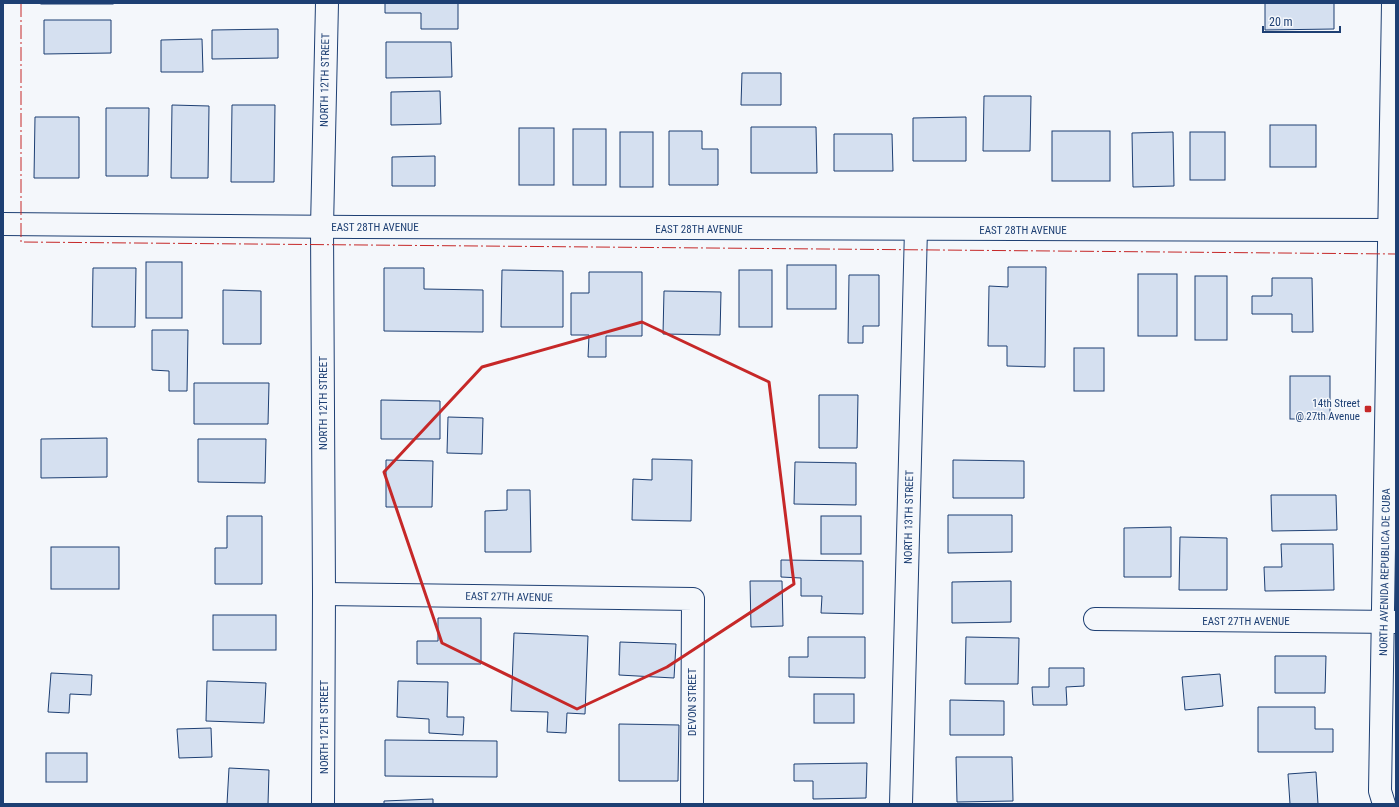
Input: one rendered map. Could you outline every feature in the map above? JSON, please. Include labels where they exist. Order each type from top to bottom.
[{"type":"street","name":"NORTH 12TH STREET","points":[[323,804],[324,594],[322,227],[326,3]]},
{"type":"street","name":"NORTH AVENIDA REPUBLICA DE CUBA","points":[[1380,800],[1390,622],[1393,3]]},
{"type":"street","name":"EAST 28TH AVENUE","points":[[3,224],[916,230],[1393,230]]},
{"type":"street","name":"NORTH 13TH STREET","points":[[902,804],[916,230]]},
{"type":"street","name":"EAST 27TH AVENUE","points":[[324,594],[693,599]]},
{"type":"street","name":"DEVON STREET","points":[[692,804],[693,599]]},
{"type":"street","name":"EAST 27TH AVENUE","points":[[1095,620],[1390,622]]},
{"type":"highlighted area","points":[[642,322],[769,382],[794,584],[667,667],[577,709],[442,643],[384,472],[482,367]]},
{"type":"building","points":[[113,3],[113,4],[41,4]]},
{"type":"building","points":[[385,3],[458,3],[458,29],[421,29],[421,13],[385,13]]},
{"type":"building","points":[[1265,3],[1334,3],[1334,29],[1265,30]]},
{"type":"building","points":[[44,20],[111,20],[111,53],[44,54]]},
{"type":"building","points":[[278,29],[278,58],[212,59],[212,30]]},
{"type":"building","points":[[202,39],[203,72],[161,72],[161,40]]},
{"type":"building","points":[[386,42],[451,42],[452,77],[386,78]]},
{"type":"building","points":[[742,73],[781,73],[781,105],[741,105]]},
{"type":"building","points":[[440,91],[441,124],[391,125],[391,92]]},
{"type":"building","points":[[984,96],[1031,96],[1030,151],[983,151]]},
{"type":"building","points":[[172,105],[209,106],[208,178],[171,178]]},
{"type":"building","points":[[232,105],[275,105],[274,182],[231,182]]},
{"type":"building","points":[[106,108],[149,108],[148,176],[106,176]]},
{"type":"building","points":[[35,117],[79,117],[79,178],[34,178]]},
{"type":"building","points":[[966,117],[966,161],[913,161],[913,118]]},
{"type":"building","points":[[1270,125],[1316,125],[1316,167],[1270,167]]},
{"type":"building","points":[[751,127],[816,127],[817,173],[751,173]]},
{"type":"building","points":[[519,128],[554,128],[554,185],[519,185]]},
{"type":"building","points":[[573,129],[606,129],[606,185],[573,185]]},
{"type":"building","points":[[669,131],[702,131],[702,149],[718,149],[718,185],[669,185]]},
{"type":"building","points":[[1052,131],[1110,131],[1110,181],[1052,181]]},
{"type":"building","points":[[620,132],[653,132],[653,187],[620,187]]},
{"type":"building","points":[[1173,132],[1174,186],[1133,187],[1132,133]]},
{"type":"building","points":[[1190,132],[1225,132],[1225,180],[1190,180]]},
{"type":"building","points":[[834,134],[892,134],[893,171],[834,171]]},
{"type":"building","points":[[435,156],[435,186],[392,186],[392,157]]},
{"type":"building","points":[[146,262],[182,262],[182,318],[146,318]]},
{"type":"building","points":[[787,265],[836,265],[836,309],[787,309]]},
{"type":"building","points":[[1008,267],[1046,267],[1045,367],[1007,366],[1007,346],[988,346],[989,286],[1008,287]]},
{"type":"building","points":[[93,268],[136,268],[135,327],[92,327]]},
{"type":"building","points":[[384,268],[424,268],[424,289],[483,290],[483,332],[384,331]]},
{"type":"building","points":[[502,270],[563,271],[563,327],[501,327]]},
{"type":"building","points":[[739,270],[772,270],[772,327],[739,327]]},
{"type":"building","points":[[589,272],[642,272],[642,336],[606,336],[606,357],[588,357],[589,335],[571,335],[571,293],[589,293]]},
{"type":"building","points":[[1138,274],[1177,274],[1177,336],[1138,336]]},
{"type":"building","points":[[849,275],[879,275],[879,326],[863,326],[863,343],[848,343]]},
{"type":"building","points":[[1195,276],[1227,276],[1227,340],[1195,340]]},
{"type":"building","points":[[1272,278],[1312,278],[1313,332],[1292,332],[1292,314],[1252,314],[1252,296],[1272,296]]},
{"type":"building","points":[[223,290],[261,291],[261,344],[223,344]]},
{"type":"building","points":[[664,291],[721,292],[720,335],[663,334]]},
{"type":"building","points":[[152,330],[188,330],[187,391],[169,391],[169,371],[152,370]]},
{"type":"building","points":[[1074,348],[1104,348],[1104,391],[1074,391]]},
{"type":"building","points":[[1290,376],[1330,376],[1330,419],[1290,419]]},
{"type":"building","points":[[194,383],[269,383],[268,424],[194,424]]},
{"type":"building","points":[[819,395],[858,395],[857,448],[819,448]]},
{"type":"building","points":[[381,400],[440,401],[440,439],[381,439]]},
{"type":"building","points":[[448,417],[483,418],[482,454],[447,453]]},
{"type":"building","points":[[107,438],[107,477],[41,478],[41,439]]},
{"type":"building","points":[[198,439],[266,439],[265,483],[198,482]]},
{"type":"building","points":[[652,459],[692,460],[691,521],[632,520],[633,479],[652,480]]},
{"type":"building","points":[[386,460],[433,461],[432,507],[386,507]]},
{"type":"building","points":[[953,460],[1024,461],[1024,498],[953,498]]},
{"type":"building","points":[[795,462],[856,463],[856,505],[794,504]]},
{"type":"building","points":[[507,490],[530,490],[531,552],[485,552],[485,511],[507,510]]},
{"type":"building","points":[[1271,495],[1336,495],[1337,530],[1272,531]]},
{"type":"building","points":[[948,515],[1012,515],[1012,552],[948,553]]},
{"type":"building","points":[[227,516],[262,516],[262,584],[215,584],[215,548],[227,548]]},
{"type":"building","points":[[821,516],[861,516],[861,554],[821,554]]},
{"type":"building","points":[[1171,527],[1171,577],[1124,577],[1124,528]]},
{"type":"building","points":[[1180,537],[1227,538],[1227,590],[1179,590]]},
{"type":"building","points":[[1281,544],[1333,544],[1334,590],[1265,591],[1264,567],[1282,567]]},
{"type":"building","points":[[51,547],[119,547],[119,589],[51,589]]},
{"type":"building","points":[[781,560],[863,561],[863,614],[821,613],[822,596],[801,596],[801,578],[781,577]]},
{"type":"building","points":[[750,581],[782,581],[783,626],[751,627]]},
{"type":"building","points":[[1011,581],[1011,622],[952,623],[952,582]]},
{"type":"building","points":[[213,615],[276,615],[276,650],[213,650]]},
{"type":"building","points":[[438,618],[481,618],[481,664],[417,664],[417,641],[438,641]]},
{"type":"building","points":[[514,633],[588,636],[585,714],[567,713],[566,733],[547,732],[548,712],[511,711]]},
{"type":"building","points":[[808,637],[865,637],[865,678],[789,677],[789,657],[808,657]]},
{"type":"building","points":[[966,637],[1019,638],[1018,684],[965,684]]},
{"type":"building","points":[[620,642],[676,644],[674,678],[619,675]]},
{"type":"building","points":[[1275,656],[1326,656],[1325,693],[1275,693]]},
{"type":"building","points":[[1049,668],[1084,668],[1084,686],[1066,687],[1067,705],[1033,705],[1032,687],[1049,687]]},
{"type":"building","points":[[51,673],[92,675],[91,695],[70,694],[69,713],[48,712]]},
{"type":"building","points":[[1220,674],[1223,706],[1185,710],[1182,677]]},
{"type":"building","points":[[207,681],[266,683],[264,723],[206,721]]},
{"type":"building","points":[[398,681],[448,682],[447,717],[464,717],[463,735],[429,733],[429,719],[397,717]]},
{"type":"building","points":[[814,694],[854,694],[854,723],[814,723]]},
{"type":"building","points":[[950,700],[1004,701],[1004,735],[950,735]]},
{"type":"building","points":[[1258,707],[1315,707],[1315,729],[1333,729],[1333,752],[1258,752]]},
{"type":"building","points":[[619,724],[679,725],[678,781],[619,781]]},
{"type":"building","points":[[211,728],[212,757],[179,758],[177,729]]},
{"type":"building","points":[[385,740],[497,741],[497,777],[385,776]]},
{"type":"building","points":[[46,753],[87,753],[87,782],[46,782]]},
{"type":"building","points":[[956,757],[1012,757],[1013,801],[957,802]]},
{"type":"building","points":[[867,763],[866,798],[813,799],[813,781],[794,781],[794,764]]},
{"type":"building","points":[[229,768],[269,770],[268,804],[227,804]]},
{"type":"building","points":[[1316,772],[1318,804],[1290,804],[1288,774]]},
{"type":"building","points":[[433,799],[433,804],[384,804],[384,801]]},
{"type":"power","points":[[21,3],[21,242],[1396,254]]},
{"type":"place","name":"14th Street @ 27th Avenue","points":[[1368,409]]}]
